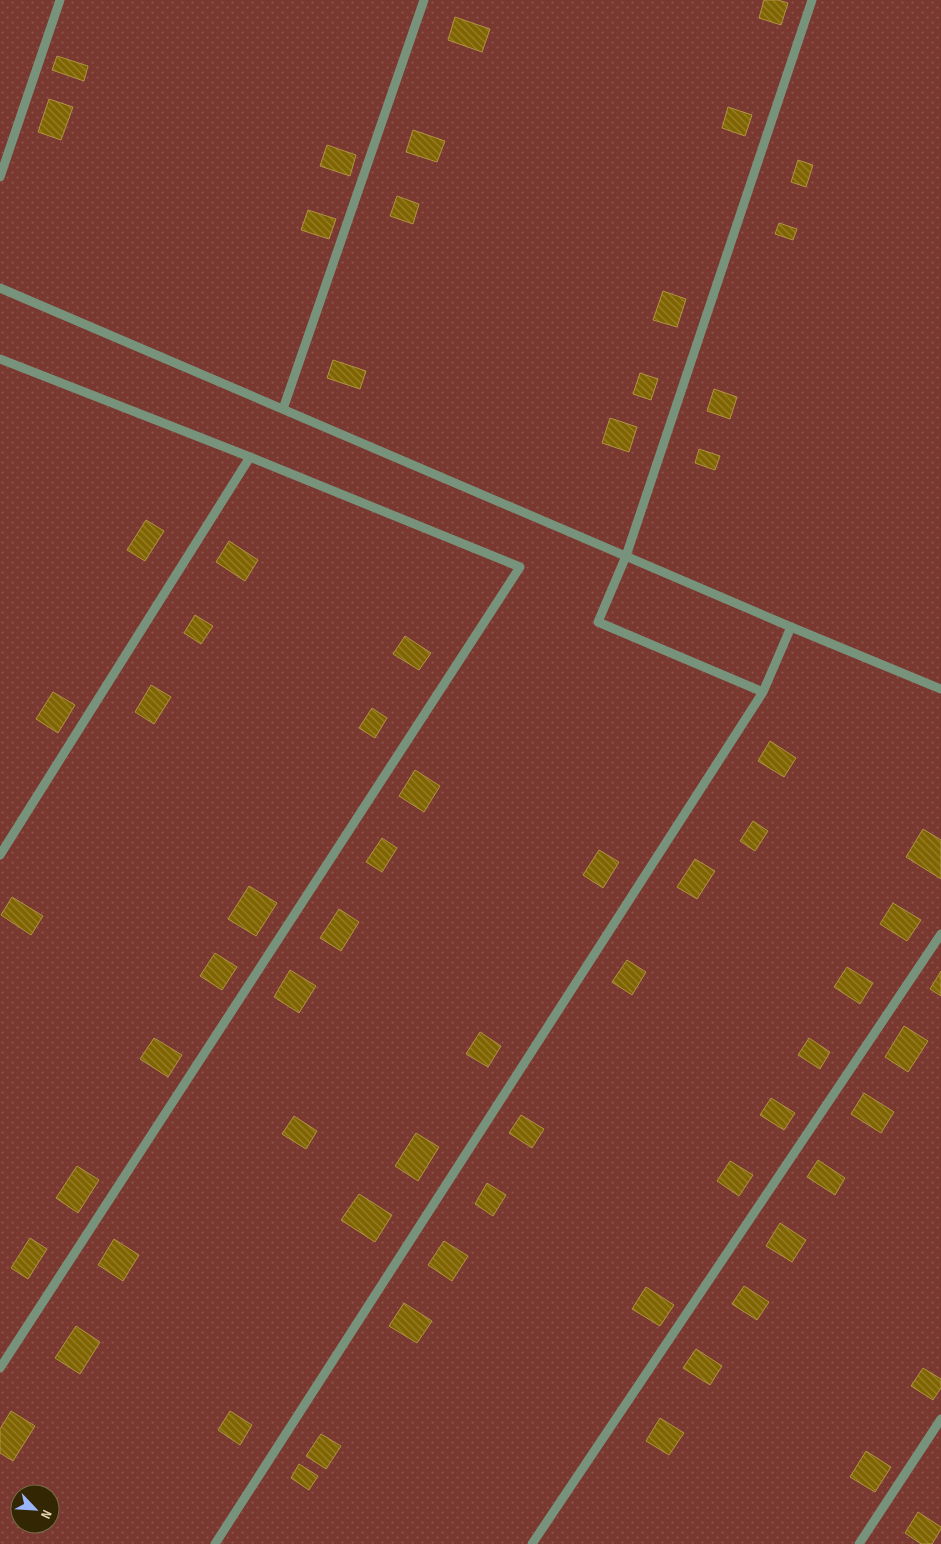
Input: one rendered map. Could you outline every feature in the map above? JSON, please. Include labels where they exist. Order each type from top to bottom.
[{"type":"street","points":[[0,177],[60,0]]},
{"type":"street","points":[[283,409],[424,0]]},
{"type":"street","points":[[763,692],[598,622],[626,556],[812,0]]},
{"type":"street","points":[[0,288],[791,627],[941,688]]},
{"type":"street","points":[[0,359],[250,457],[520,567],[0,1368]]},
{"type":"street","points":[[0,855],[250,457]]},
{"type":"street","points":[[217,1544],[763,692],[791,627]]},
{"type":"street","points":[[532,1544],[941,934]]},
{"type":"street","points":[[859,1544],[941,1419]]},
{"type":"shaded area","points":[[0,0],[941,0],[941,1544],[0,1544]]},
{"type":"building","points":[[764,0],[778,0],[788,3],[781,25],[759,18]]},
{"type":"building","points":[[455,17],[490,29],[482,52],[448,40]]},
{"type":"building","points":[[57,56],[88,66],[84,81],[52,70]]},
{"type":"building","points":[[49,99],[73,107],[61,140],[38,132]]},
{"type":"building","points":[[728,107],[752,115],[745,136],[722,128]]},
{"type":"building","points":[[413,130],[445,141],[437,162],[406,152]]},
{"type":"building","points":[[327,145],[356,155],[350,176],[320,166]]},
{"type":"building","points":[[798,160],[813,165],[806,187],[791,182]]},
{"type":"building","points":[[397,196],[419,204],[413,224],[390,216]]},
{"type":"building","points":[[308,210],[336,219],[329,239],[301,230]]},
{"type":"building","points":[[779,223],[797,229],[793,240],[775,234]]},
{"type":"building","points":[[663,291],[686,299],[677,327],[653,320]]},
{"type":"building","points":[[333,360],[366,371],[360,389],[327,378]]},
{"type":"building","points":[[640,373],[658,379],[651,400],[633,394]]},
{"type":"building","points":[[714,389],[737,397],[730,419],[707,411]]},
{"type":"building","points":[[610,418],[637,427],[629,452],[602,443]]},
{"type":"building","points":[[699,449],[720,456],[715,470],[695,463]]},
{"type":"building","points":[[146,520],[164,531],[145,561],[127,550]]},
{"type":"building","points":[[229,541],[258,560],[245,581],[216,562]]},
{"type":"building","points":[[195,615],[213,626],[201,644],[184,633]]},
{"type":"building","points":[[405,636],[431,653],[419,670],[393,654]]},
{"type":"building","points":[[151,685],[171,697],[154,724],[135,712]]},
{"type":"building","points":[[53,692],[75,705],[58,733],[36,719]]},
{"type":"building","points":[[372,708],[387,718],[375,738],[359,728]]},
{"type":"building","points":[[770,741],[796,758],[784,777],[758,761]]},
{"type":"building","points":[[415,770],[440,786],[424,812],[399,796]]},
{"type":"building","points":[[753,821],[768,831],[755,851],[740,841]]},
{"type":"building","points":[[923,829],[941,840],[941,879],[906,857]]},
{"type":"building","points":[[382,838],[397,848],[382,872],[366,862]]},
{"type":"building","points":[[599,850],[619,862],[603,888],[583,875]]},
{"type":"building","points":[[695,859],[715,871],[697,899],[677,887]]},
{"type":"building","points":[[249,886],[277,903],[256,936],[228,919]]},
{"type":"building","points":[[12,897],[43,916],[31,935],[1,915]]},
{"type":"building","points":[[893,903],[921,920],[907,941],[880,924]]},
{"type":"building","points":[[339,909],[359,922],[341,951],[320,938]]},
{"type":"building","points":[[215,953],[237,967],[222,990],[200,976]]},
{"type":"building","points":[[627,960],[646,972],[632,995],[612,982]]},
{"type":"building","points":[[847,967],[873,983],[860,1004],[834,987]]},
{"type":"building","points":[[290,970],[316,986],[299,1013],[274,997]]},
{"type":"building","points":[[941,971],[941,996],[930,989]]},
{"type":"building","points":[[904,1026],[928,1041],[908,1072],[885,1057]]},
{"type":"building","points":[[480,1032],[501,1046],[488,1067],[466,1054]]},
{"type":"building","points":[[154,1038],[182,1055],[168,1077],[140,1059]]},
{"type":"building","points":[[809,1038],[830,1052],[820,1069],[798,1055]]},
{"type":"building","points":[[864,1093],[894,1112],[881,1133],[851,1114]]},
{"type":"building","points":[[771,1098],[795,1113],[784,1130],[760,1115]]},
{"type":"building","points":[[521,1115],[544,1129],[532,1148],[509,1133]]},
{"type":"building","points":[[294,1116],[317,1131],[306,1149],[282,1134]]},
{"type":"building","points":[[416,1133],[439,1147],[418,1181],[395,1166]]},
{"type":"building","points":[[818,1160],[845,1178],[835,1195],[807,1177]]},
{"type":"building","points":[[730,1161],[753,1175],[739,1196],[717,1181]]},
{"type":"building","points":[[77,1166],[99,1180],[78,1213],[56,1198]]},
{"type":"building","points":[[487,1183],[506,1195],[493,1216],[475,1204]]},
{"type":"building","points":[[359,1194],[392,1215],[375,1242],[341,1220]]},
{"type":"building","points":[[780,1223],[806,1240],[792,1262],[766,1246]]},
{"type":"building","points":[[30,1238],[47,1249],[28,1279],[11,1268]]},
{"type":"building","points":[[114,1239],[139,1255],[123,1281],[98,1265]]},
{"type":"building","points":[[444,1241],[468,1256],[452,1281],[428,1265]]},
{"type":"building","points":[[744,1286],[769,1302],[757,1320],[732,1304]]},
{"type":"building","points":[[646,1287],[674,1305],[660,1326],[632,1309]]},
{"type":"building","points":[[404,1303],[432,1321],[417,1343],[389,1326]]},
{"type":"building","points":[[76,1326],[100,1342],[80,1374],[55,1358]]},
{"type":"building","points":[[696,1349],[722,1366],[710,1385],[683,1368]]},
{"type":"building","points":[[923,1368],[941,1379],[941,1388],[933,1400],[911,1386]]},
{"type":"building","points":[[11,1411],[35,1426],[13,1461],[0,1453],[0,1429]]},
{"type":"building","points":[[230,1411],[252,1425],[240,1445],[218,1430]]},
{"type":"building","points":[[660,1418],[684,1433],[669,1455],[646,1441]]},
{"type":"building","points":[[321,1434],[341,1446],[326,1469],[306,1456]]},
{"type":"building","points":[[866,1451],[891,1467],[875,1492],[850,1477]]},
{"type":"building","points":[[299,1464],[318,1476],[309,1490],[291,1478]]},
{"type":"building","points":[[918,1512],[941,1527],[932,1544],[921,1544],[905,1533]]}]
